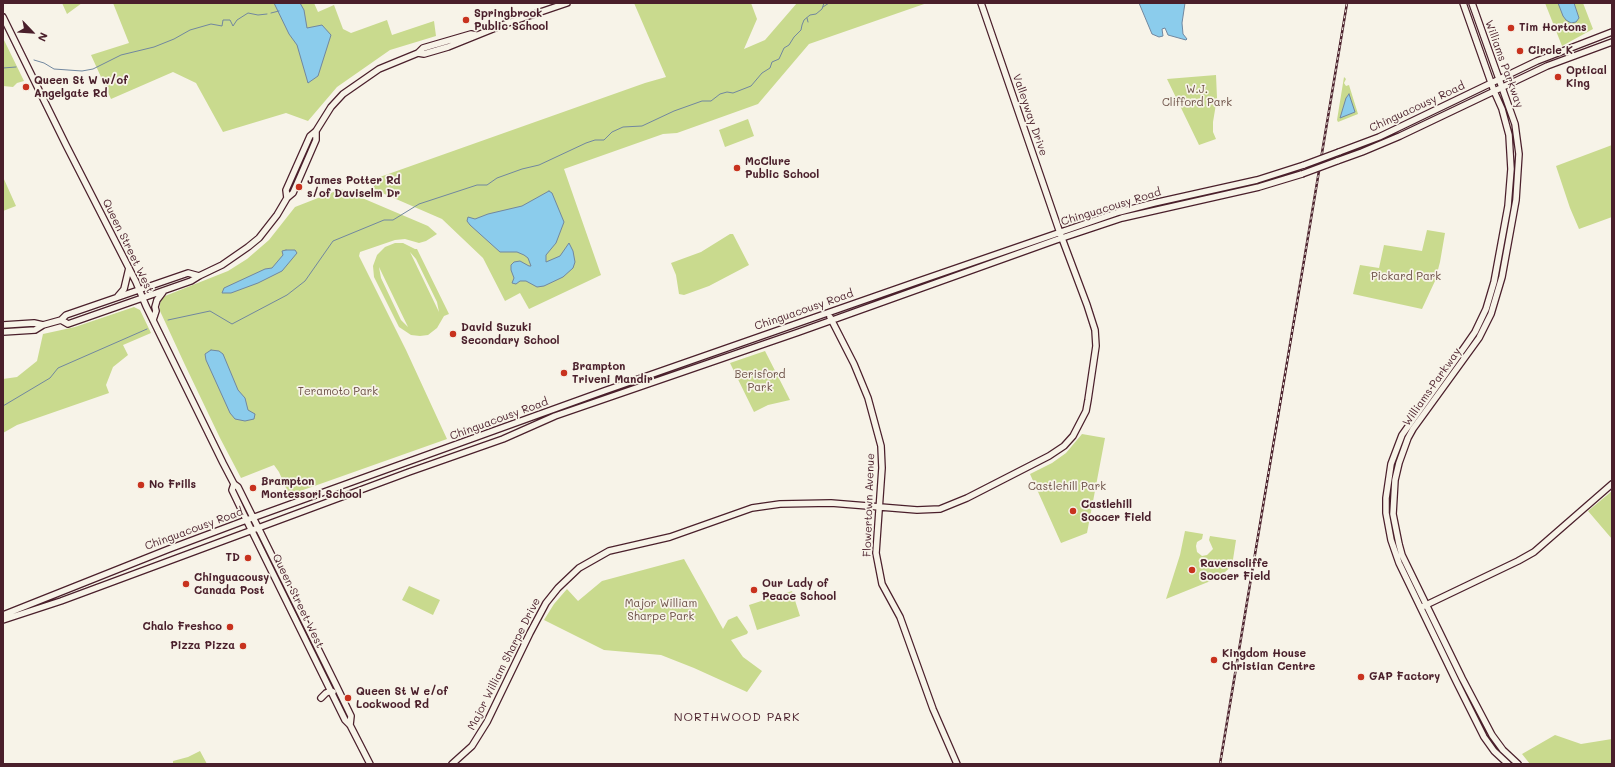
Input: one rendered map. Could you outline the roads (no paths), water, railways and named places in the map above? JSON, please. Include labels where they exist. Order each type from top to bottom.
[{"type":"main road","points":[[61,320],[68,324],[191,281],[222,265],[248,247],[259,238],[277,215],[287,198],[286,190],[310,136],[316,131],[332,107],[343,94],[356,83],[379,69],[418,53],[423,48],[471,34],[476,35],[567,3]]},
{"type":"main road","name":"Valleyway Drive","points":[[981,3],[1061,236]]},
{"type":"main road","name":"Williams Parkway","points":[[1463,3],[1491,83],[1502,109],[1509,135],[1511,169],[1501,244],[1490,297],[1475,332],[1402,435],[1391,464],[1387,486],[1386,513],[1394,551],[1420,608],[1478,726],[1494,751],[1508,764]]},
{"type":"main road","name":"Williams Parkway","points":[[1472,3],[1498,80],[1515,124],[1519,154],[1516,200],[1492,314],[1479,338],[1413,429],[1405,447],[1395,480],[1393,514],[1399,544],[1406,564],[1427,604],[1462,678],[1492,735],[1503,750],[1518,764]]},
{"type":"main road","name":"Queen Street West","points":[[3,17],[66,145],[129,267],[153,320],[234,484],[238,487],[254,518],[351,716]]},
{"type":"main road","name":"Chinguacousy Road","points":[[3,620],[61,601],[474,448],[502,439],[555,416],[831,320],[1061,236],[1120,212],[1161,201],[1257,180],[1304,165],[1379,137],[1537,61],[1612,32]]},
{"type":"main road","name":"Chinguacousy Road","points":[[3,615],[169,549],[247,520],[604,391],[828,313],[1061,236],[1122,218],[1259,187],[1302,174],[1400,136],[1547,66],[1612,42]]},
{"type":"main road","name":"Major William Sharpe Drive","points":[[452,764],[472,746],[487,722],[546,603],[558,588],[580,568],[609,551],[670,537],[752,508],[780,504],[806,503],[917,510],[940,509],[967,498],[1050,456],[1064,446],[1073,436],[1087,406],[1094,368],[1096,346],[1095,330],[1061,236]]},
{"type":"main road","points":[[111,300],[118,296],[124,289],[129,267]]},
{"type":"main road","points":[[3,332],[35,330],[43,325],[61,320],[66,316],[188,273],[199,276]]},
{"type":"main road","points":[[153,320],[159,296],[169,289]]},
{"type":"main road","name":"Flowertown Avenue","points":[[828,313],[854,364],[868,398],[881,446],[882,468],[876,553],[882,584],[900,617],[933,709],[957,764]]},
{"type":"main road","points":[[3,325],[34,323],[43,325]]},
{"type":"main road","name":"Queen Street West","points":[[234,484],[232,490],[345,720],[350,725],[370,764]]},
{"type":"main road","points":[[1420,608],[1534,552],[1612,484]]},
{"type":"main road","points":[[299,625],[305,622]]},
{"type":"main road","points":[[341,711],[334,700],[321,698],[326,693],[331,691],[337,693],[348,716],[351,716],[350,725]]},
{"type":"water","points":[[274,3],[300,3],[304,10],[307,28],[322,25],[331,35],[318,76],[308,83],[297,45],[289,34]]},
{"type":"water","points":[[1139,3],[1185,3],[1182,23],[1183,34],[1187,39],[1168,35],[1165,28],[1162,29],[1163,36],[1159,37],[1152,34]]},
{"type":"water","points":[[1558,3],[1574,3],[1579,18],[1576,22],[1571,23],[1566,20]]},
{"type":"water","points":[[1349,94],[1355,112],[1340,118],[1346,98]]},
{"type":"water","points":[[549,191],[552,193],[564,222],[556,243],[546,255],[546,262],[560,256],[569,243],[573,251],[575,262],[573,268],[563,277],[544,286],[537,287],[526,281],[520,281],[516,284],[512,283],[514,278],[511,265],[514,262],[520,261],[531,266],[528,258],[517,252],[500,252],[470,225],[467,221],[468,217],[475,219],[488,214],[522,206]]},
{"type":"water","points":[[295,250],[297,253],[282,271],[258,283],[231,293],[222,293],[224,288],[265,269],[272,268],[283,255],[282,251]]},
{"type":"water","points":[[211,350],[219,351],[223,354],[238,390],[245,398],[248,410],[255,414],[254,419],[245,421],[235,419],[230,413],[206,360],[205,354]]},
{"type":"waterway","points":[[168,320],[210,311],[232,324],[287,295],[305,281],[333,241],[384,220],[393,220],[419,204],[477,185],[487,185],[497,178],[522,169],[539,165],[586,143],[595,140],[604,140],[612,132],[623,127],[642,126],[674,111],[702,101],[711,101],[720,94],[727,92],[733,93],[751,86],[762,73],[770,68],[772,62],[779,59],[784,48],[789,45],[801,30],[804,20],[822,9],[824,3]]},
{"type":"waterway","points":[[823,7],[829,3]]},
{"type":"waterway","points":[[271,13],[279,11]]},
{"type":"waterway","points":[[34,60],[44,63],[54,69],[82,71],[93,69],[121,55],[154,47],[174,39],[190,30],[211,24],[222,26],[223,20],[230,20],[233,26],[237,20],[248,13],[258,15],[267,14]]},
{"type":"waterway","points":[[807,18],[808,22]]},
{"type":"waterway","points":[[3,68],[16,67]]},
{"type":"waterway","points":[[3,406],[50,378],[58,368],[147,329]]},
{"type":"railway","points":[[1220,764],[1347,3]]},
{"type":"place","name":"Springbrook Public School","points":[[466,20]]},
{"type":"place","name":"Tim Hortons","points":[[1511,28]]},
{"type":"place","name":"Circle K","points":[[1520,51]]},
{"type":"place","name":"Optical King","points":[[1558,77]]},
{"type":"place","name":"Queen St W w/of Angelgate Rd","points":[[26,87]]},
{"type":"place","name":"McClure Public School","points":[[737,168]]},
{"type":"place","name":"James Potter Rd s/of Daviselm Dr","points":[[299,187]]},
{"type":"place","name":"David Suzuki Secondary School","points":[[453,334]]},
{"type":"place","name":"Brampton Triveni Mandir","points":[[564,373]]},
{"type":"place","name":"No Frills","points":[[141,485]]},
{"type":"place","name":"Brampton Montessori School","points":[[253,488]]},
{"type":"place","name":"Castlehill Soccer Field","points":[[1073,511]]},
{"type":"place","name":"TD","points":[[248,558]]},
{"type":"place","name":"Ravenscliffe Soccer Field","points":[[1192,570]]},
{"type":"place","name":"Chinguacousy Canada Post","points":[[186,584]]},
{"type":"place","name":"Our Lady of Peace School","points":[[754,590]]},
{"type":"place","name":"Chalo Freshco","points":[[230,627]]},
{"type":"place","name":"Pizza Pizza","points":[[243,646]]},
{"type":"place","name":"Kingdom House Christian Centre","points":[[1214,660]]},
{"type":"place","name":"GAP Factory","points":[[1361,677]]},
{"type":"place","name":"Queen St W e/of Lockwood Rd","points":[[348,698]]},
{"type":"district","name":"NORTHWOOD PARK","points":[[737,717]]},
{"type":"park label","name":"W.J. Clifford Park","points":[[1197,96]]},
{"type":"park label","name":"Pickard Park","points":[[1406,277]]},
{"type":"park label","name":"Berisford Park","points":[[760,381]]},
{"type":"park label","name":"Teramoto Park","points":[[338,392]]},
{"type":"park label","name":"Castlehill Park","points":[[1067,487]]},
{"type":"park label","name":"Major William Sharpe Park","points":[[661,610]]}]
